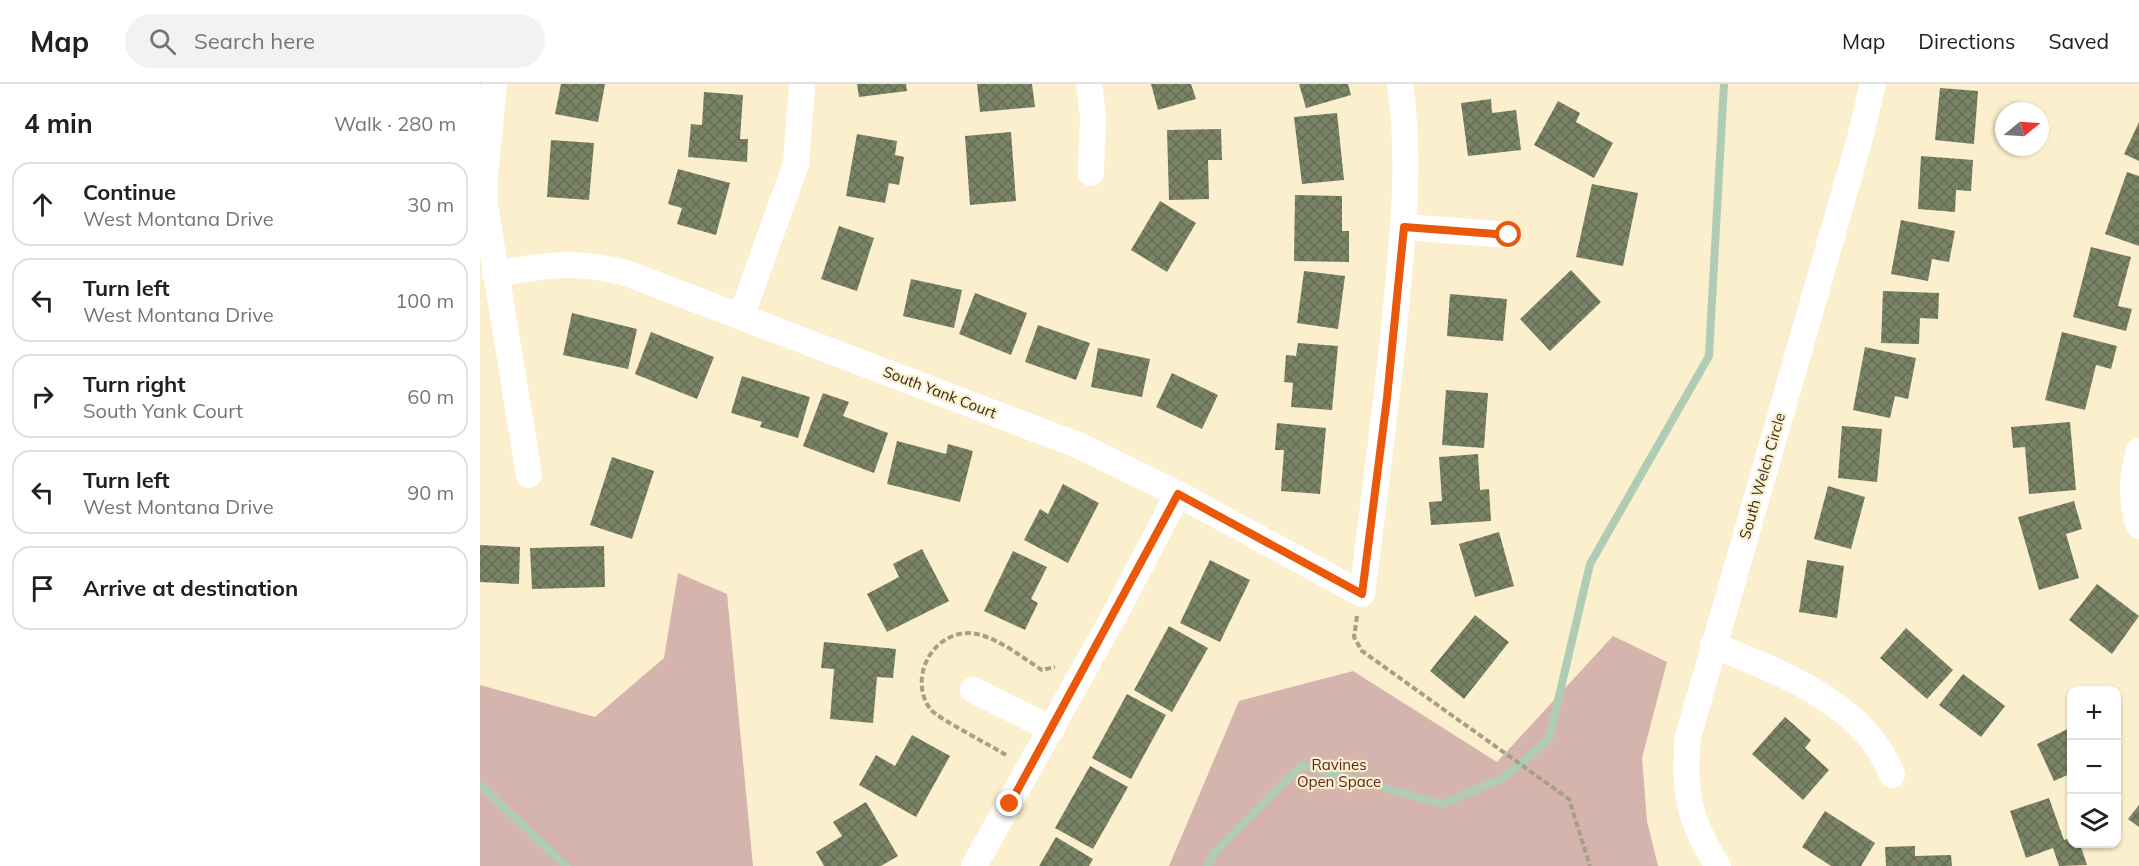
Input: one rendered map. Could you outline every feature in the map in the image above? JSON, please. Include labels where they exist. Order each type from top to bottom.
[{"type":"street","points":[[494,84],[485,186],[495,274],[529,475]]},
{"type":"street","points":[[741,317],[796,164],[802,84]]},
{"type":"street","points":[[1089,84],[1093,115],[1091,173]]},
{"type":"street","points":[[1353,589],[1387,398],[1404,227],[1406,157],[1400,84]]},
{"type":"street","name":"South Welch Circle","points":[[1718,866],[1694,822],[1686,782],[1690,728],[1860,138],[1873,84]]},
{"type":"street","points":[[1404,227],[1509,235]]},
{"type":"street","name":"South Yank Court","points":[[495,274],[555,264],[601,267],[741,317],[1080,446],[1178,494],[1353,589]]},
{"type":"street","points":[[2139,451],[2132,479],[2132,498],[2139,526]]},
{"type":"street","points":[[974,866],[1052,729],[1178,494]]},
{"type":"street","points":[[1713,645],[1787,676],[1843,713],[1871,737],[1885,757],[1892,775]]},
{"type":"street","points":[[973,690],[1052,729]]},
{"type":"path","points":[[1353,589],[1341,600],[1357,615],[1354,637],[1362,651],[1569,799],[1590,866]]},
{"type":"green space","points":[[678,573],[727,594],[753,866],[480,866],[480,685],[595,717],[664,658]]},
{"type":"green space","name":"Ravines Open Space","points":[[1613,636],[1667,662],[1642,758],[1647,821],[1658,866],[1169,866],[1239,701],[1353,671],[1497,762]]},
{"type":"building","points":[[561,84],[605,84],[598,122],[555,114]]},
{"type":"building","points":[[857,84],[906,84],[907,91],[859,97]]},
{"type":"building","points":[[977,84],[1032,84],[1035,107],[980,112]]},
{"type":"building","points":[[1151,84],[1191,84],[1196,99],[1158,110]]},
{"type":"building","points":[[1299,84],[1348,84],[1351,95],[1306,108]]},
{"type":"building","points":[[1940,88],[1978,91],[1974,144],[1935,140]]},
{"type":"building","points":[[704,92],[743,95],[740,139],[748,139],[747,162],[688,157],[691,124],[702,125]]},
{"type":"building","points":[[1491,99],[1492,113],[1516,110],[1521,150],[1468,156],[1461,103]]},
{"type":"building","points":[[1558,101],[1580,113],[1576,122],[1613,143],[1594,178],[1534,145]]},
{"type":"building","points":[[1337,113],[1344,180],[1302,184],[1294,117]]},
{"type":"building","points":[[2139,122],[2139,161],[2124,154]]},
{"type":"building","points":[[1221,129],[1222,160],[1208,160],[1209,199],[1169,200],[1167,130]]},
{"type":"building","points":[[1011,132],[1016,201],[970,205],[965,136]]},
{"type":"building","points":[[857,134],[897,141],[895,155],[904,157],[899,185],[889,183],[885,203],[846,196]]},
{"type":"building","points":[[551,140],[594,143],[589,200],[547,197]]},
{"type":"building","points":[[1921,156],[1973,160],[1971,191],[1956,190],[1955,212],[1918,209]]},
{"type":"building","points":[[678,169],[730,183],[716,235],[677,224],[682,208],[668,204]]},
{"type":"building","points":[[2127,172],[2139,176],[2139,246],[2105,234]]},
{"type":"building","points":[[1592,184],[1638,193],[1623,266],[1576,257]]},
{"type":"building","points":[[1295,195],[1342,196],[1342,231],[1349,231],[1349,262],[1294,261]]},
{"type":"building","points":[[1160,201],[1196,223],[1167,272],[1131,250]]},
{"type":"building","points":[[1901,220],[1955,231],[1949,262],[1932,259],[1928,281],[1891,274]]},
{"type":"building","points":[[839,226],[874,238],[857,291],[821,279]]},
{"type":"building","points":[[2091,247],[2131,257],[2118,306],[2132,309],[2126,331],[2073,317]]},
{"type":"building","points":[[1571,270],[1601,302],[1550,351],[1520,319]]},
{"type":"building","points":[[1304,271],[1345,276],[1338,329],[1297,323]]},
{"type":"building","points":[[911,279],[962,290],[954,328],[903,316]]},
{"type":"building","points":[[1883,291],[1939,293],[1938,319],[1920,318],[1919,344],[1881,343]]},
{"type":"building","points":[[975,293],[1027,313],[1011,355],[959,334]]},
{"type":"building","points":[[1450,294],[1507,299],[1503,341],[1447,336]]},
{"type":"building","points":[[572,313],[637,329],[628,369],[563,355]]},
{"type":"building","points":[[1038,325],[1090,343],[1076,380],[1025,362]]},
{"type":"building","points":[[651,332],[714,357],[697,399],[635,374]]},
{"type":"building","points":[[2062,332],[2117,346],[2111,369],[2096,365],[2085,410],[2045,400]]},
{"type":"building","points":[[1298,343],[1338,346],[1332,410],[1291,407],[1293,383],[1284,382],[1286,355],[1296,356]]},
{"type":"building","points":[[1865,347],[1916,358],[1908,399],[1895,396],[1890,418],[1853,410]]},
{"type":"building","points":[[1098,348],[1150,359],[1142,397],[1091,387]]},
{"type":"building","points":[[1172,373],[1218,395],[1202,429],[1156,407]]},
{"type":"building","points":[[742,376],[810,397],[798,438],[760,427],[762,422],[731,413]]},
{"type":"building","points":[[1446,390],[1488,393],[1484,448],[1442,445]]},
{"type":"building","points":[[823,393],[849,402],[843,416],[888,433],[874,473],[803,446]]},
{"type":"building","points":[[2070,422],[2076,490],[2029,494],[2025,447],[2013,448],[2011,427]]},
{"type":"building","points":[[1277,423],[1326,428],[1320,494],[1281,491],[1284,450],[1275,450]]},
{"type":"building","points":[[1842,426],[1882,429],[1877,482],[1838,478]]},
{"type":"building","points":[[897,441],[946,454],[948,444],[973,451],[960,502],[887,484]]},
{"type":"building","points":[[1478,454],[1480,490],[1489,489],[1491,521],[1431,525],[1429,502],[1442,501],[1439,457]]},
{"type":"building","points":[[612,457],[654,471],[632,539],[590,525]]},
{"type":"building","points":[[1063,484],[1099,503],[1068,563],[1024,540],[1040,509],[1048,514]]},
{"type":"building","points":[[1828,486],[1865,497],[1851,549],[1814,539]]},
{"type":"building","points":[[2074,501],[2082,529],[2066,534],[2079,578],[2039,590],[2018,517]]},
{"type":"building","points":[[1499,532],[1514,586],[1475,597],[1459,544]]},
{"type":"building","points":[[480,545],[520,547],[519,584],[480,582]]},
{"type":"building","points":[[604,546],[605,587],[532,589],[530,548]]},
{"type":"building","points":[[922,549],[949,601],[887,632],[867,594],[899,577],[893,564]]},
{"type":"building","points":[[1013,551],[1047,567],[1031,599],[1038,603],[1025,630],[984,611]]},
{"type":"building","points":[[1210,560],[1250,580],[1220,642],[1180,623]]},
{"type":"building","points":[[1807,560],[1844,566],[1837,618],[1799,612]]},
{"type":"building","points":[[2097,584],[2139,616],[2112,654],[2069,620]]},
{"type":"building","points":[[1475,615],[1509,642],[1464,699],[1430,671]]},
{"type":"building","points":[[1169,626],[1208,648],[1172,712],[1134,690]]},
{"type":"building","points":[[1906,628],[1953,670],[1927,699],[1880,658]]},
{"type":"building","points":[[824,642],[896,649],[893,678],[877,677],[873,723],[830,719],[834,669],[821,668]]},
{"type":"building","points":[[1963,674],[2005,706],[1981,737],[1939,705]]},
{"type":"building","points":[[1127,694],[1166,715],[1131,779],[1092,758]]},
{"type":"building","points":[[1785,717],[1811,740],[1805,748],[1829,770],[1803,800],[1752,754]]},
{"type":"building","points":[[2067,729],[2067,775],[2054,781],[2037,744]]},
{"type":"building","points":[[912,735],[950,756],[916,817],[859,785],[876,755],[895,766]]},
{"type":"building","points":[[1090,766],[1128,787],[1093,849],[1055,828]]},
{"type":"building","points":[[2049,798],[2064,840],[2067,839],[2067,848],[2081,848],[2087,865],[2059,866],[2053,848],[2026,858],[2010,811]]},
{"type":"building","points":[[866,802],[898,856],[881,866],[824,866],[816,852],[842,836],[833,822]]},
{"type":"building","points":[[2139,805],[2139,827],[2128,819]]},
{"type":"building","points":[[1825,811],[1875,843],[1861,866],[1831,866],[1802,847]]},
{"type":"building","points":[[1056,837],[1093,859],[1089,866],[1039,866]]},
{"type":"building","points":[[1915,846],[1915,856],[1951,855],[1952,866],[1886,866],[1885,847]]},
{"type":"waterway","points":[[1208,866],[1214,853],[1302,765],[1442,804],[1503,778],[1549,739],[1590,564],[1709,356],[1724,84]]},
{"type":"waterway","points":[[480,785],[566,866]]},
{"type":"route","points":[[1010,804],[1178,494],[1362,594],[1387,398],[1404,227],[1509,235]]}]
